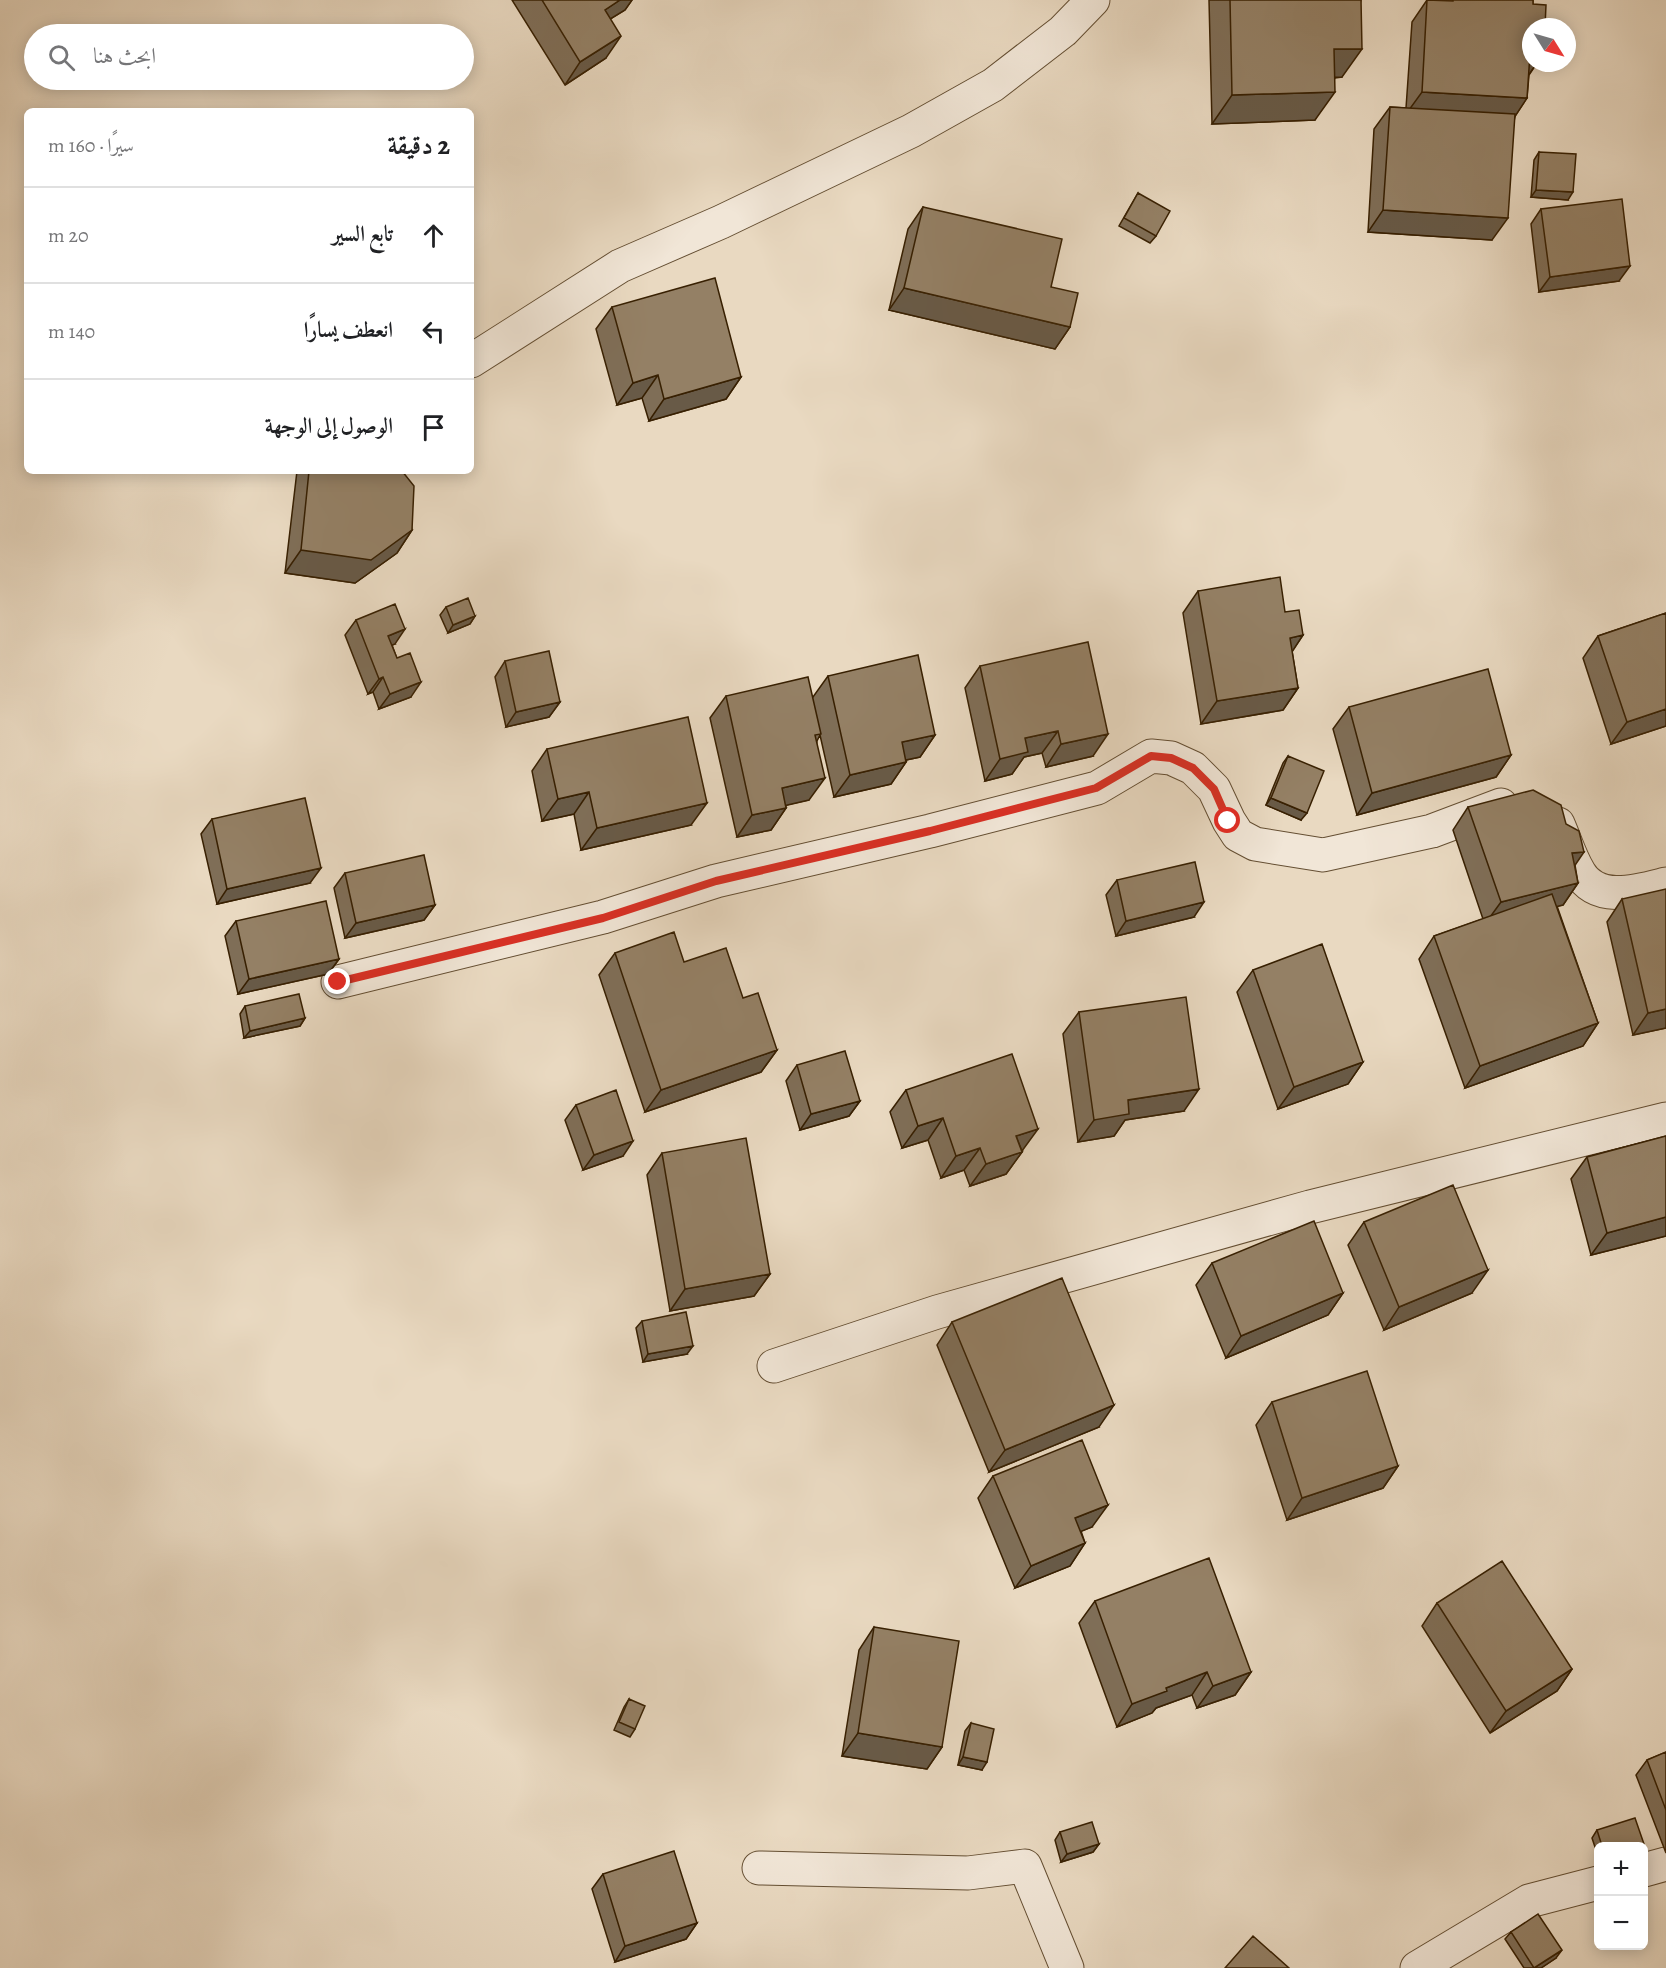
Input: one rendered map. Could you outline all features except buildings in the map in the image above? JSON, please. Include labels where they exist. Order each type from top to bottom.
[{"type":"street","points":[[474,359],[620,266],[721,222],[911,131],[993,85],[1062,31],[1093,0]]},
{"type":"street","points":[[338,982],[603,918],[716,881],[930,831],[1096,788],[1151,756],[1171,758],[1193,768],[1214,789],[1228,821],[1238,835],[1255,844],[1323,855],[1432,831],[1507,802],[1533,799],[1543,805],[1556,820],[1579,873],[1588,883],[1605,891],[1620,894],[1666,884]]},
{"type":"street","points":[[774,1366],[937,1312],[1310,1207],[1666,1119]]},
{"type":"street","points":[[1648,1869],[1666,1864]]},
{"type":"street","points":[[759,1868],[968,1873],[1025,1866],[1067,1968]]},
{"type":"street","points":[[1417,1968],[1529,1901],[1594,1883]]},
{"type":"route","points":[[338,982],[603,918],[716,881],[930,831],[1096,788],[1151,756],[1171,758],[1193,768],[1214,789],[1228,821]]}]
